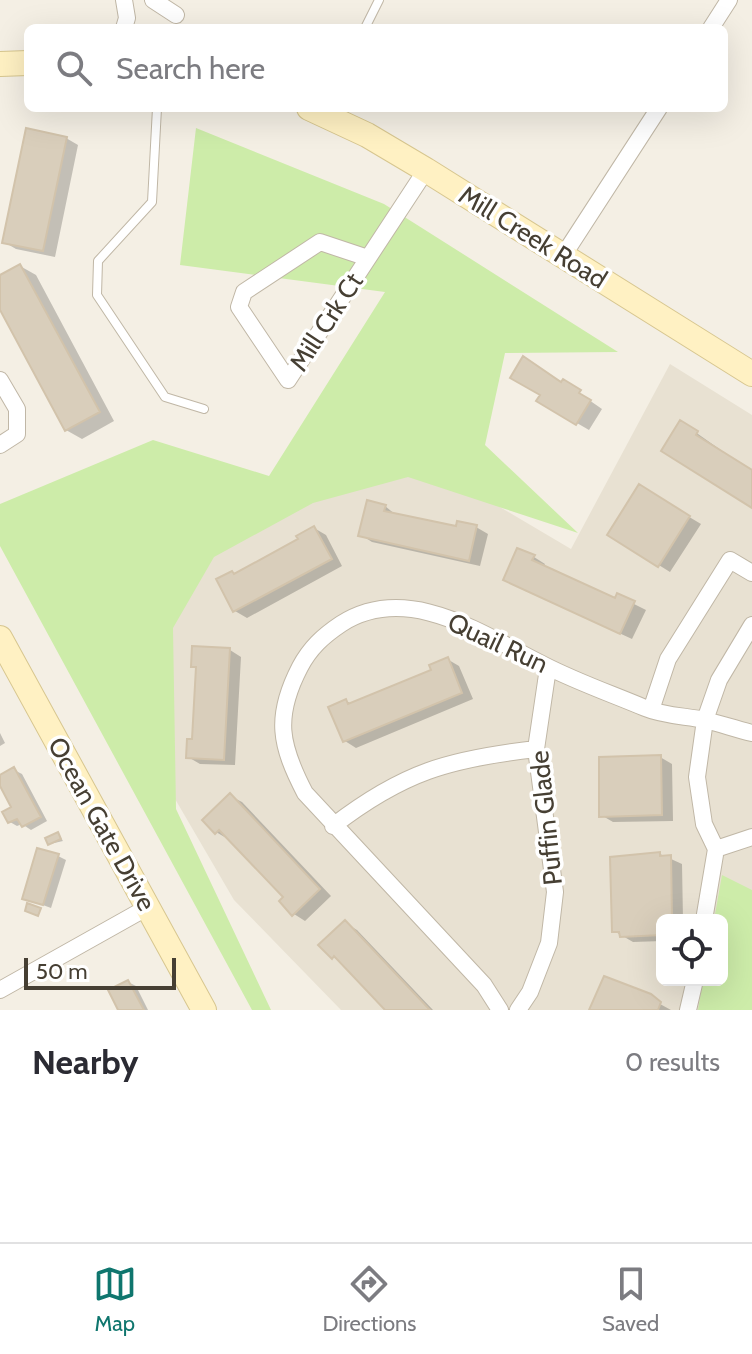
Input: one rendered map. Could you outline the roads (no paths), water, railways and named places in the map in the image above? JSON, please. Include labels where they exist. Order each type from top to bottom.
[{"type":"street","points":[[124,0],[125,24]]},
{"type":"street","points":[[153,0],[176,15]]},
{"type":"street","points":[[714,24],[729,0]]},
{"type":"street","points":[[0,64],[24,63]]},
{"type":"street","name":"Mill Creek Road","points":[[319,112],[367,135],[426,170],[752,374]]},
{"type":"street","points":[[563,256],[656,112]]},
{"type":"street","name":"Mill Crk Ct","points":[[368,258],[320,242],[244,292],[239,307],[288,380],[426,170]]},
{"type":"street","points":[[0,380],[17,409],[17,434],[0,445]]},
{"type":"street","points":[[651,710],[668,659],[730,560],[752,573]]},
{"type":"street","name":"Quail Run","points":[[500,1010],[484,985],[305,793],[288,760],[282,738],[283,711],[305,657],[323,636],[351,618],[388,605],[428,612],[461,623],[548,668],[651,710],[752,733]]},
{"type":"street","points":[[705,914],[716,849],[704,824],[697,777],[705,720],[719,680],[752,625]]},
{"type":"street","name":"Ocean Gate Drive","points":[[0,638],[204,1010]]},
{"type":"street","name":"Puffin Glade","points":[[518,1010],[530,992],[549,943],[555,892],[536,749],[548,668]]},
{"type":"street","points":[[333,826],[376,794],[429,768],[479,755],[536,749]]},
{"type":"street","points":[[716,849],[752,837]]},
{"type":"street","points":[[0,990],[148,907]]},
{"type":"street","points":[[688,1010],[694,986]]},
{"type":"lane","points":[[367,24],[379,0]]},
{"type":"lane","points":[[157,112],[152,202],[98,261],[97,295],[165,397],[204,409]]}]
